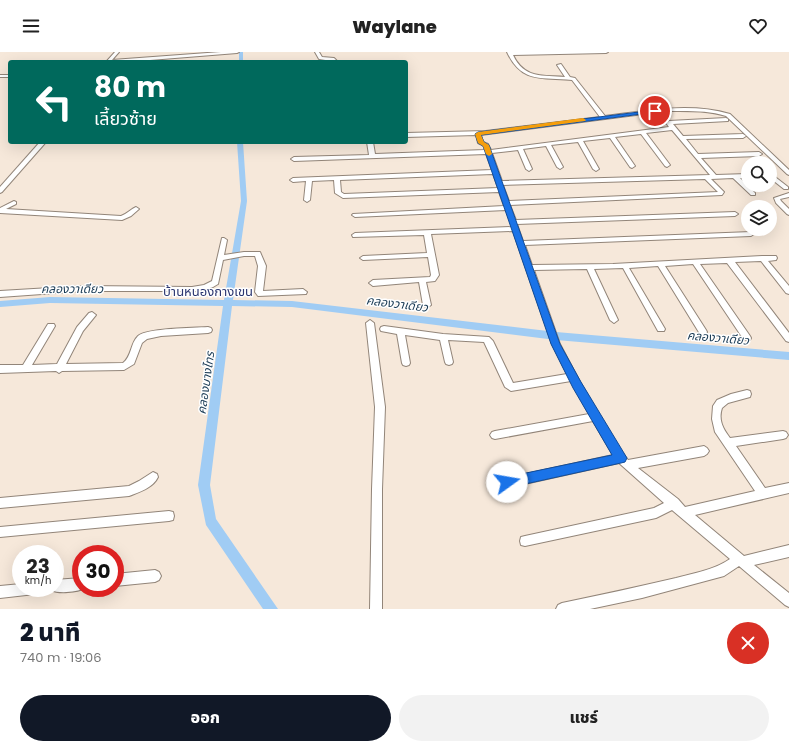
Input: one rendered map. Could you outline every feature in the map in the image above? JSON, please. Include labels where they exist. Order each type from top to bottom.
[{"type":"street","points":[[110,60],[117,52]]},
{"type":"street","points":[[133,60],[237,52]]},
{"type":"street","points":[[511,56],[606,52]]},
{"type":"street","points":[[318,54],[333,60]]},
{"type":"street","points":[[511,56],[520,70],[526,74],[542,77],[568,78],[576,81],[603,117]]},
{"type":"street","points":[[559,65],[568,78]]},
{"type":"street","points":[[408,135],[478,134],[603,117],[681,109],[696,109],[723,113],[732,118],[787,173]]},
{"type":"street","points":[[714,177],[669,125],[671,122],[726,120]]},
{"type":"street","points":[[294,159],[372,156],[487,148],[520,148],[672,128]]},
{"type":"street","points":[[642,132],[667,165]]},
{"type":"street","points":[[486,133],[488,143],[487,148],[550,323],[556,344],[614,449],[625,462],[789,601]]},
{"type":"street","points":[[478,134],[481,143],[487,148]]},
{"type":"street","points":[[612,136],[632,166]]},
{"type":"street","points":[[681,138],[743,136]]},
{"type":"street","points":[[580,141],[596,169]]},
{"type":"street","points":[[0,191],[40,144]]},
{"type":"street","points":[[370,144],[372,156]]},
{"type":"street","points":[[548,144],[560,167]]},
{"type":"street","points":[[520,148],[529,169]]},
{"type":"street","points":[[696,156],[759,154]]},
{"type":"street","points":[[293,180],[495,172]]},
{"type":"street","points":[[777,174],[787,173]]},
{"type":"street","points":[[734,176],[753,194]]},
{"type":"street","points":[[337,178],[338,194],[343,196],[500,186],[741,176]]},
{"type":"street","points":[[355,215],[720,194],[720,192],[706,177]]},
{"type":"street","points":[[307,200],[309,180]]},
{"type":"street","points":[[777,181],[786,188]]},
{"type":"street","points":[[789,195],[777,198],[778,202],[789,213]]},
{"type":"street","points":[[0,211],[14,203]]},
{"type":"street","points":[[0,211],[122,218],[129,215],[136,209]]},
{"type":"street","points":[[355,235],[735,214]]},
{"type":"street","points":[[373,283],[432,280],[434,275],[427,232]]},
{"type":"street","points":[[521,243],[741,234]]},
{"type":"street","points":[[0,294],[91,288],[172,289],[208,286],[215,282],[224,257],[224,240]]},
{"type":"street","points":[[224,257],[255,253],[260,255],[262,266],[260,294],[304,292]]},
{"type":"street","points":[[363,258],[431,254]]},
{"type":"street","points":[[762,258],[789,291]]},
{"type":"street","points":[[530,268],[625,266],[774,258]]},
{"type":"street","points":[[729,260],[789,339]]},
{"type":"street","points":[[695,262],[747,338]]},
{"type":"street","points":[[660,264],[703,332]]},
{"type":"street","points":[[625,266],[661,329]]},
{"type":"street","points":[[590,267],[614,320]]},
{"type":"street","points":[[422,280],[427,305]]},
{"type":"street","points":[[60,368],[80,329],[92,315]]},
{"type":"street","points":[[370,323],[380,407],[377,489],[376,609]]},
{"type":"street","points":[[25,369],[51,326]]},
{"type":"street","points":[[384,328],[442,337],[474,338],[489,341],[510,387],[573,377]]},
{"type":"street","points":[[0,370],[124,366],[131,361],[142,336],[208,330]]},
{"type":"street","points":[[400,331],[406,363]]},
{"type":"street","points":[[442,337],[449,362]]},
{"type":"street","points":[[747,394],[720,403],[716,409],[715,417],[718,429],[763,494]]},
{"type":"street","points":[[495,435],[595,417]]},
{"type":"street","points":[[728,444],[783,435]]},
{"type":"street","points":[[507,482],[625,462],[704,451]]},
{"type":"street","points":[[0,503],[129,492],[153,477]]},
{"type":"street","points":[[684,512],[789,488]]},
{"type":"street","points":[[525,541],[656,513],[674,503]]},
{"type":"street","points":[[0,532],[169,516]]},
{"type":"street","points":[[562,609],[642,592],[708,575],[724,570],[740,560],[789,551]]},
{"type":"street","points":[[124,579],[155,576]]},
{"type":"street","points":[[0,592],[12,591]]},
{"type":"waterway","name":"คลองบางไทร","points":[[241,52],[241,60]]},
{"type":"waterway","name":"คลองบางไทร","points":[[228,303],[244,201],[240,144]]},
{"type":"waterway","name":"คลองวาเดียว","points":[[0,304],[50,300],[228,303]]},
{"type":"waterway","name":"คลองวาเดียว","points":[[228,303],[292,304],[556,336],[789,356]]},
{"type":"waterway","name":"คลองบางไทร","points":[[228,303],[204,485],[210,521],[271,609]]},
{"type":"slow traffic","points":[[489,154],[486,145],[481,143],[478,134],[583,120]]},
{"type":"district","name":"บ้านหนองกางเขน","points":[[208,291]]},
{"type":"route","points":[[507,482],[621,458],[614,449],[577,385],[556,344],[550,323],[486,145],[481,143],[478,134],[655,111]]}]
